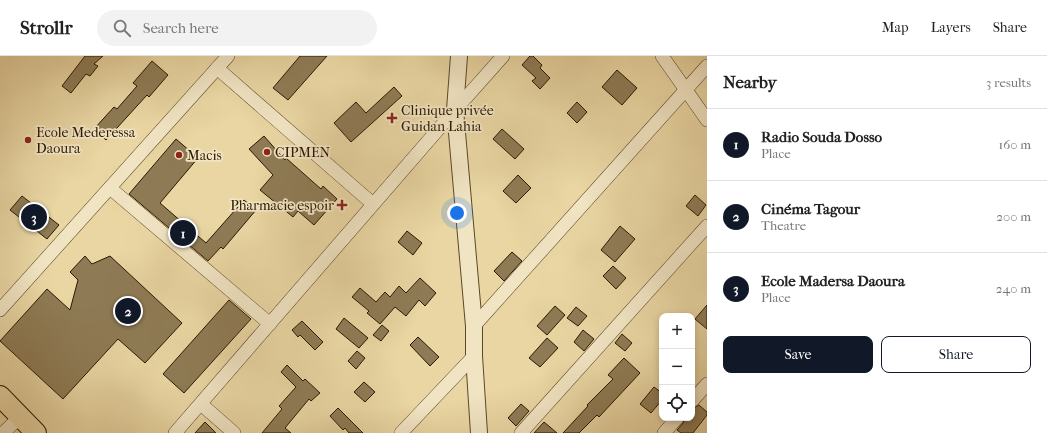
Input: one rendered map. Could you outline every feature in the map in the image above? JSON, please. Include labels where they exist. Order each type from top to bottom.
[{"type":"main road","points":[[0,396],[36,433]]},
{"type":"street","points":[[0,310],[228,56]]},
{"type":"street","points":[[459,56],[455,110],[474,326],[474,356],[479,433]]},
{"type":"street","points":[[175,433],[503,56]]},
{"type":"street","points":[[662,56],[707,120]]},
{"type":"street","points":[[474,326],[707,66]]},
{"type":"street","points":[[217,68],[373,204]]},
{"type":"street","points":[[110,188],[270,324]]},
{"type":"street","points":[[521,433],[707,226]]},
{"type":"street","points":[[401,433],[474,356]]},
{"type":"street","points":[[699,400],[707,384]]},
{"type":"street","points":[[201,404],[234,433]]},
{"type":"street","points":[[4,433],[20,417]]},
{"type":"street","points":[[664,433],[674,421]]},
{"type":"building","points":[[85,56],[103,56],[94,64],[98,66],[90,76],[86,74],[71,93],[62,86]]},
{"type":"building","points":[[300,56],[327,56],[288,100],[273,88]]},
{"type":"building","points":[[530,56],[533,56],[542,65],[540,68],[550,78],[540,89],[532,81],[536,78],[522,65]]},
{"type":"building","points":[[152,61],[168,75],[149,97],[147,95],[106,140],[94,129],[114,107],[117,109],[137,86],[133,83]]},
{"type":"building","points":[[617,70],[637,88],[622,105],[602,87]]},
{"type":"building","points":[[394,87],[402,96],[351,142],[334,123],[356,102],[366,113]]},
{"type":"building","points":[[577,102],[587,112],[577,123],[567,113]]},
{"type":"building","points":[[502,129],[524,149],[515,159],[493,139]]},
{"type":"building","points":[[264,136],[285,160],[286,158],[321,189],[323,186],[337,199],[314,225],[298,211],[293,217],[260,190],[273,175],[249,149]]},
{"type":"building","points":[[176,139],[198,158],[160,203],[206,243],[244,200],[256,210],[223,249],[221,247],[208,261],[129,194]]},
{"type":"building","points":[[518,175],[531,188],[516,203],[503,191]]},
{"type":"building","points":[[695,195],[706,205],[698,216],[686,206]]},
{"type":"building","points":[[22,196],[59,225],[47,239],[10,210]]},
{"type":"building","points":[[620,226],[635,239],[615,262],[601,250]]},
{"type":"building","points":[[407,231],[422,243],[413,255],[398,242]]},
{"type":"building","points":[[512,252],[522,261],[504,281],[494,271]]},
{"type":"building","points":[[85,256],[92,264],[110,256],[182,323],[145,363],[118,339],[63,399],[0,341],[47,289],[70,310],[78,280],[70,272]]},
{"type":"building","points":[[613,266],[626,278],[616,289],[603,276]]},
{"type":"building","points":[[420,278],[436,293],[425,306],[419,300],[406,316],[395,307],[380,324],[367,313],[369,311],[352,297],[360,288],[376,302],[385,292],[390,297],[399,286],[406,293]]},
{"type":"building","points":[[229,300],[251,319],[184,393],[163,374]]},
{"type":"building","points":[[707,305],[707,329],[695,319]]},
{"type":"building","points":[[555,306],[565,315],[547,335],[537,326]]},
{"type":"building","points":[[576,307],[587,316],[578,326],[567,318]]},
{"type":"building","points":[[344,318],[368,338],[359,348],[336,329]]},
{"type":"building","points":[[302,321],[323,342],[315,350],[300,335],[298,337],[292,330]]},
{"type":"building","points":[[382,325],[389,331],[381,341],[373,335]]},
{"type":"building","points":[[583,330],[594,339],[584,351],[574,342]]},
{"type":"building","points":[[622,334],[632,343],[625,351],[615,343]]},
{"type":"building","points":[[418,337],[439,357],[430,366],[410,345]]},
{"type":"building","points":[[547,338],[558,348],[540,367],[529,358]]},
{"type":"building","points":[[357,351],[365,358],[356,369],[348,361]]},
{"type":"building","points":[[624,358],[640,373],[599,417],[597,415],[579,433],[563,433],[588,406],[587,405],[613,379],[608,375]]},
{"type":"building","points":[[287,365],[303,381],[305,379],[320,393],[311,401],[309,399],[285,428],[291,433],[262,433],[282,409],[279,406],[296,387],[281,372]]},
{"type":"building","points":[[364,382],[375,392],[365,402],[354,392]]},
{"type":"building","points":[[654,387],[659,391],[659,404],[651,413],[640,404]]},
{"type":"building","points":[[521,404],[529,411],[516,426],[508,418]]},
{"type":"building","points":[[699,405],[707,412],[707,415],[693,433],[681,433],[677,430],[684,421],[695,421],[695,407]]},
{"type":"building","points":[[338,408],[363,433],[349,433],[345,428],[343,430],[330,416]]},
{"type":"building","points":[[205,422],[216,433],[195,433]]},
{"type":"building","points":[[544,422],[557,433],[534,433]]},
{"type":"place","name":"Clinique privée Guidan Lahia","points":[[392,118]]},
{"type":"place","name":"Ecole Mederessa Daoura","points":[[28,140]]},
{"type":"place","name":"CIPMEN","points":[[267,152]]},
{"type":"place","name":"Macis","points":[[179,155]]},
{"type":"place","name":"Pharmacie espoir","points":[[342,205]]},
{"type":"place","name":"Ecole Madersa Daoura","points":[[34,217]]},
{"type":"place","name":"Radio Souda Dosso","points":[[183,233]]},
{"type":"place","name":"Cinéma Tagour","points":[[128,311]]}]
